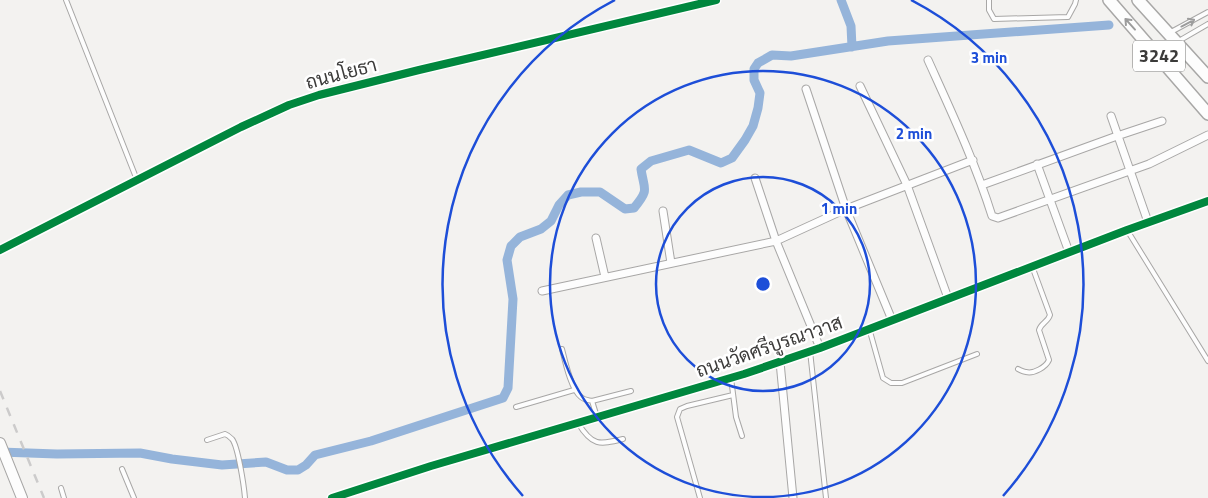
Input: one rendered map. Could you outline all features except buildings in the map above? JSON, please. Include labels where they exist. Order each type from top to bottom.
[{"type":"main road","name":"3242","points":[[1109,0],[1208,114]]},
{"type":"main road","name":"3242","points":[[1138,0],[1207,73]]},
{"type":"street","name":"ถนนโยธา","points":[[0,250],[241,127],[290,105],[320,95],[418,70],[716,0]]},
{"type":"street","points":[[928,60],[972,160],[992,216],[998,218],[1149,164],[1208,135]]},
{"type":"street","points":[[860,86],[907,185],[948,298]]},
{"type":"street","points":[[806,89],[846,209],[892,320]]},
{"type":"street","points":[[1111,116],[1148,222]]},
{"type":"street","points":[[982,185],[1162,121]]},
{"type":"street","points":[[542,291],[776,241],[846,209],[972,160]]},
{"type":"street","points":[[1037,164],[1069,252]]},
{"type":"street","points":[[755,178],[776,241],[820,348]]},
{"type":"street","name":"ถนนวัดศรีบูรณาวาส","points":[[332,498],[347,496],[578,422],[731,378],[810,352],[1032,266],[1208,201]]},
{"type":"street","points":[[663,212],[671,263]]},
{"type":"street","points":[[596,238],[605,277]]},
{"type":"street","points":[[780,362],[793,498]]},
{"type":"street","points":[[0,443],[22,498]]},
{"type":"lane","points":[[66,0],[137,180]]},
{"type":"lane","points":[[990,0],[990,10],[994,19],[1068,17],[1076,0]]},
{"type":"lane","points":[[1172,38],[1208,12]]},
{"type":"lane","points":[[1172,38],[1208,24]]},
{"type":"lane","points":[[1127,230],[1208,361]]},
{"type":"lane","points":[[1018,369],[1032,372],[1045,366],[1049,360],[1039,330],[1040,326],[1050,315],[1032,266]]},
{"type":"lane","points":[[869,328],[883,378],[891,383],[902,383],[977,354]]},
{"type":"lane","points":[[562,349],[574,390],[580,397],[592,401],[632,391]]},
{"type":"lane","points":[[810,352],[826,498]]},
{"type":"lane","points":[[731,378],[736,417],[742,436]]},
{"type":"lane","points":[[516,407],[574,390]]},
{"type":"lane","points":[[700,498],[677,417],[680,409],[687,406],[733,395]]},
{"type":"lane","points":[[592,401],[597,417]]},
{"type":"lane","points":[[578,422],[591,439],[599,443],[624,439]]},
{"type":"lane","points":[[207,440],[225,434],[231,437],[241,469],[245,498]]},
{"type":"lane","points":[[122,468],[134,498]]},
{"type":"lane","points":[[61,488],[64,498]]},
{"type":"waterway","points":[[841,0],[851,26],[852,47]]},
{"type":"waterway","points":[[0,452],[57,454],[140,453],[222,465],[266,462],[287,470],[298,470],[306,465],[315,455],[371,441],[503,398],[508,388],[513,299],[507,260],[511,246],[520,237],[541,229],[551,221],[559,205],[568,195],[581,192],[600,192],[625,209],[634,208],[645,189],[641,169],[651,161],[689,150],[721,163],[732,158],[753,126],[758,108],[760,93],[754,80],[754,69],[758,63],[772,55],[791,56],[888,41],[1109,25]]},
{"type":"railway","points":[[0,391],[44,498]]},
{"type":"cycle path","points":[[0,250],[241,127],[289,105],[319,95],[419,70],[716,0]]},
{"type":"cycle path","points":[[332,498],[431,466],[744,374],[820,348],[1127,230],[1208,201]]}]
